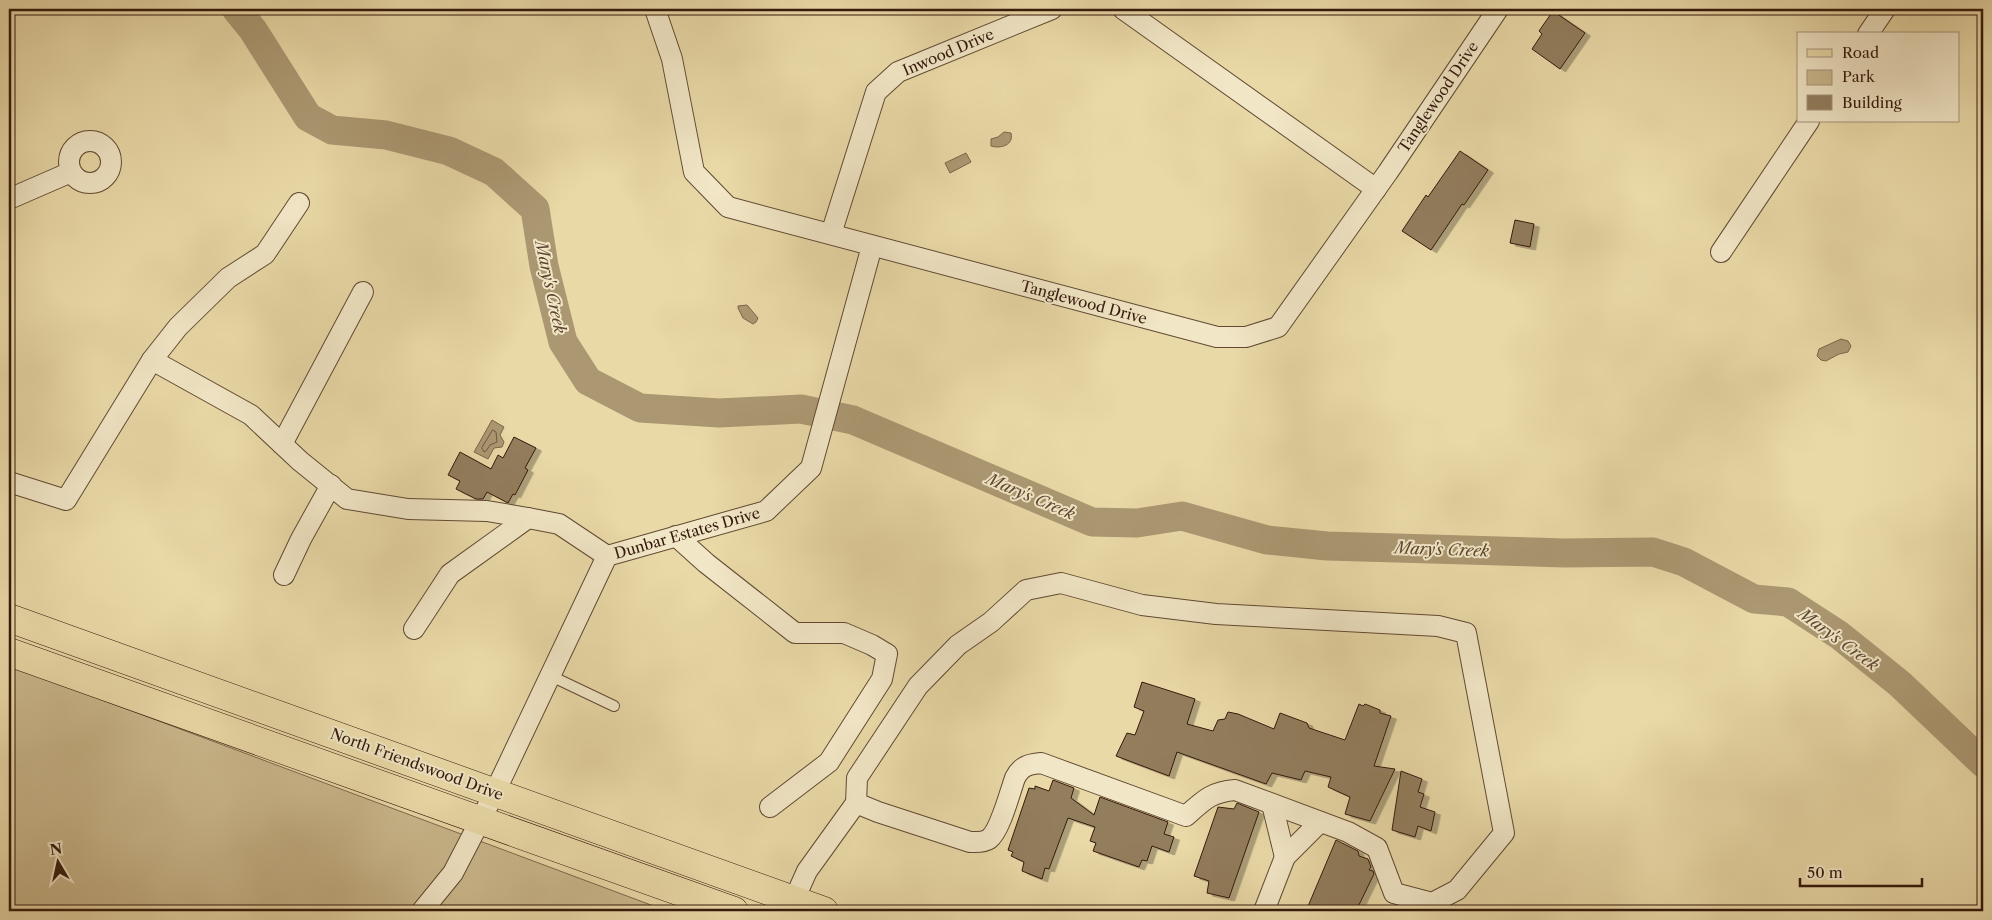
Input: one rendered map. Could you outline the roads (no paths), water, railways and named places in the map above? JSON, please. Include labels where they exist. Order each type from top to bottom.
[{"type":"main road","name":"North Friendswood Drive","points":[[9,618],[824,911]]},
{"type":"main road","name":"North Friendswood Drive","points":[[9,652],[734,911]]},
{"type":"street","name":"Tanglewood Drive","points":[[655,9],[672,59],[694,172],[728,207],[1217,337],[1246,338],[1278,327],[1376,189],[1498,9]]},
{"type":"street","name":"Inwood Drive","points":[[831,234],[876,92],[898,72],[1052,9]]},
{"type":"street","points":[[1123,9],[1376,189]]},
{"type":"street","points":[[1869,32],[1885,9]]},
{"type":"street","points":[[1721,252],[1808,122]]},
{"type":"street","points":[[9,199],[71,172]]},
{"type":"street","points":[[9,482],[66,500],[152,360],[178,327],[228,278],[265,254],[299,203]]},
{"type":"street","name":"Dunbar Estates Drive","points":[[422,911],[453,873],[608,556],[766,511],[811,468],[872,246]]},
{"type":"street","points":[[282,444],[362,292]]},
{"type":"street","points":[[152,360],[251,416],[347,499],[408,509],[487,512],[559,524],[608,556]]},
{"type":"street","points":[[284,576],[301,539],[330,486]]},
{"type":"street","points":[[414,629],[450,574],[528,518]]},
{"type":"street","points":[[676,536],[706,563],[794,633],[844,633],[872,645],[887,654],[882,679],[829,762],[770,807]]},
{"type":"street","points":[[794,900],[808,871],[856,803],[857,778],[918,686],[958,645],[991,622],[1026,590],[1061,583],[1142,605],[1207,613],[1438,626],[1466,633],[1504,833],[1457,890],[1432,903],[1394,893],[1377,848],[1348,832],[1235,790],[1220,791],[1207,798],[1186,816],[1041,764],[1029,764],[1019,770],[996,830],[989,839],[980,842],[970,842],[856,803]]},
{"type":"street","points":[[1272,804],[1285,857]]},
{"type":"street","points":[[1264,911],[1285,857],[1320,822]]},
{"type":"lane","points":[[550,676],[614,706]]},
{"type":"water","points":[[1004,132],[1011,133],[1011,141],[999,147],[991,146],[991,139],[998,137]]},
{"type":"water","points":[[966,153],[971,162],[950,173],[945,163]]},
{"type":"water","points":[[747,305],[758,318],[753,324],[743,318],[738,308],[738,306]]},
{"type":"water","points":[[1841,339],[1848,341],[1851,346],[1848,352],[1839,354],[1826,361],[1821,360],[1817,356],[1819,349]]},
{"type":"water","points":[[492,420],[504,427],[500,435],[504,442],[502,447],[494,448],[488,459],[474,452]]},
{"type":"waterway","name":"Mary's Creek","points":[[236,9],[253,30],[308,117],[332,130],[386,135],[449,151],[494,172],[535,209],[544,266],[563,342],[588,381],[640,408],[719,413],[801,409],[853,420],[1092,522],[1137,523],[1182,516],[1267,540],[1327,546],[1565,553],[1653,552],[1684,562],[1754,599],[1788,602],[1839,635],[1900,684],[1983,763]]}]
